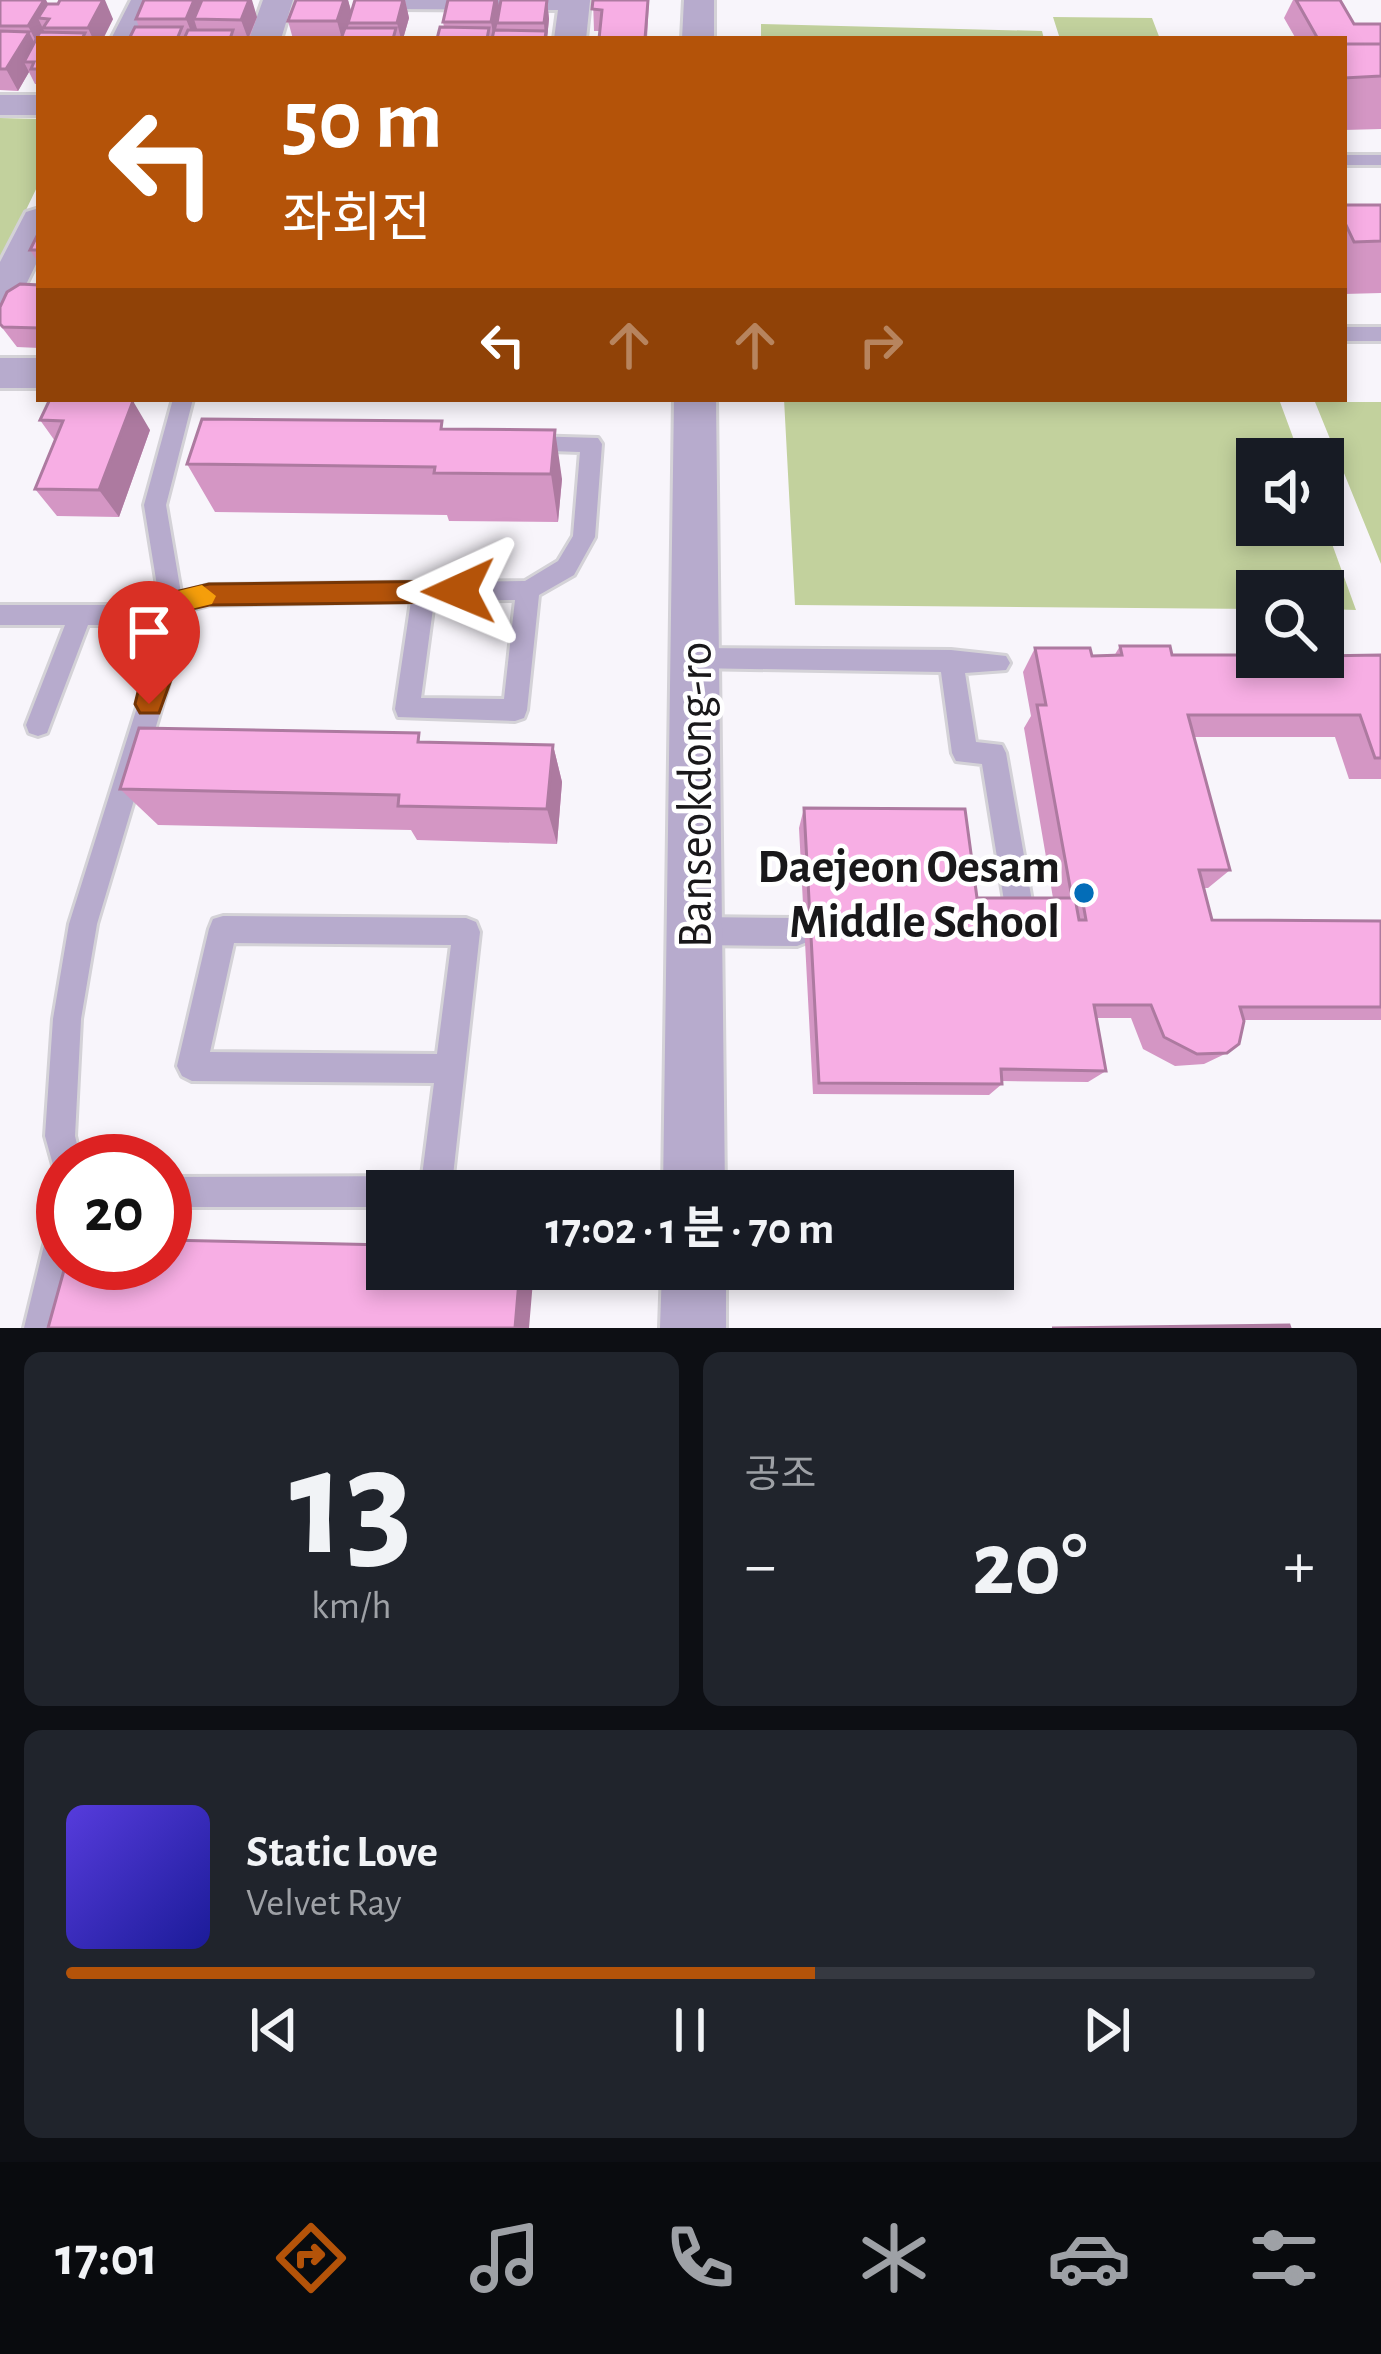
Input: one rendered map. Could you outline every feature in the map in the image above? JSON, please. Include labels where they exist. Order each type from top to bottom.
[{"type":"street","points":[[128,36],[146,0]]},
{"type":"street","points":[[266,36],[278,0]]},
{"type":"street","points":[[400,0],[575,2],[570,36]]},
{"type":"street","points":[[422,36],[429,0]]},
{"type":"street","points":[[698,36],[699,0]]},
{"type":"street","points":[[0,104],[36,105]]},
{"type":"street","points":[[11,293],[36,228]]},
{"type":"street","points":[[0,373],[36,374]]},
{"type":"street","name":"Banseokdong-ro","points":[[694,1170],[695,402]]},
{"type":"street","points":[[693,1328],[694,1290]]},
{"type":"lane","points":[[1347,160],[1381,160]]},
{"type":"lane","points":[[1347,334],[1381,334]]},
{"type":"lane","points":[[60,1134],[67,1019],[83,924],[162,666],[171,603],[155,505],[182,402]]},
{"type":"lane","points":[[0,615],[133,615],[209,595],[528,590],[566,568],[584,537],[591,444],[499,443]]},
{"type":"lane","points":[[424,592],[406,709],[515,710],[528,590]]},
{"type":"lane","points":[[38,725],[80,616]]},
{"type":"lane","points":[[692,658],[998,663]]},
{"type":"lane","points":[[951,660],[965,753],[993,753],[1018,907]]},
{"type":"lane","points":[[438,1170],[466,932],[223,929],[192,1066],[450,1069]]},
{"type":"lane","points":[[694,931],[797,932]]},
{"type":"lane","points":[[192,1192],[366,1191]]},
{"type":"lane","points":[[40,1328],[49,1290]]},
{"type":"green space","points":[[1053,17],[1152,18],[1159,36],[1059,36]]},
{"type":"green space","points":[[761,24],[1042,31],[1043,36],[761,36]]},
{"type":"green space","points":[[0,118],[36,119],[36,189],[0,264]]},
{"type":"green space","points":[[784,402],[1280,402],[1293,438],[1236,438],[1236,546],[1333,546],[1341,570],[1236,570],[1236,609],[795,605]]},
{"type":"green space","points":[[1315,402],[1381,402],[1381,564],[1344,473],[1344,438],[1330,438]]},
{"type":"green space","points":[[1344,577],[1356,610],[1344,610]]},
{"type":"building","points":[[0,0],[44,0],[28,26],[0,26]]},
{"type":"building","points":[[103,0],[88,28],[43,28],[49,19],[38,18],[47,4]]},
{"type":"building","points":[[144,0],[194,0],[186,19],[136,19]]},
{"type":"building","points":[[202,0],[249,0],[241,20],[194,19]]},
{"type":"building","points":[[296,0],[344,0],[337,21],[288,21]]},
{"type":"building","points":[[355,0],[403,0],[397,23],[348,23]]},
{"type":"building","points":[[448,0],[495,0],[491,22],[443,22]]},
{"type":"building","points":[[501,0],[547,0],[544,23],[497,23]]},
{"type":"building","points":[[593,0],[648,0],[645,36],[599,36],[602,10],[592,9]]},
{"type":"building","points":[[1296,0],[1340,0],[1354,24],[1381,24],[1381,44],[1347,44],[1347,36],[1316,36]]},
{"type":"building","points":[[135,27],[182,27],[178,36],[130,36]]},
{"type":"building","points":[[440,27],[489,28],[488,36],[438,36]]},
{"type":"building","points":[[345,28],[396,28],[394,36],[342,36]]},
{"type":"building","points":[[188,30],[233,30],[231,36],[185,36]]},
{"type":"building","points":[[494,30],[546,31],[545,36],[493,36]]},
{"type":"building","points":[[0,31],[29,32],[6,69],[0,69]]},
{"type":"building","points":[[40,32],[85,33],[84,36],[38,36]]},
{"type":"building","points":[[36,40],[36,69],[31,69],[34,62],[24,62]]},
{"type":"building","points":[[1347,44],[1381,44],[1381,76],[1347,78]]},
{"type":"building","points":[[1347,205],[1381,205],[1381,241],[1354,242],[1347,227]]},
{"type":"building","points":[[20,284],[36,285],[36,328],[0,324],[0,307],[7,292]]},
{"type":"building","points":[[49,402],[133,402],[99,490],[35,489],[63,421],[40,420]]},
{"type":"building","points":[[202,419],[442,421],[441,429],[555,430],[551,474],[434,473],[435,467],[187,464]]},
{"type":"building","points":[[1120,646],[1170,646],[1172,655],[1236,655],[1236,678],[1344,678],[1344,656],[1381,655],[1381,758],[1375,758],[1360,715],[1188,715],[1230,870],[1199,870],[1212,920],[1381,921],[1381,1007],[1240,1007],[1244,1021],[1239,1044],[1227,1053],[1197,1054],[1164,1037],[1151,1005],[1094,1005],[1106,1071],[1001,1069],[1002,1084],[819,1083],[804,808],[965,809],[977,898],[1075,898],[1079,920],[1086,920],[1081,892],[1071,892],[1037,705],[1046,705],[1035,648],[1090,648],[1092,656],[1122,655]]},
{"type":"building","points":[[139,728],[419,733],[418,742],[553,745],[547,809],[398,806],[399,795],[120,789]]},
{"type":"building","points":[[192,1241],[366,1245],[366,1290],[518,1290],[515,1328],[48,1328],[59,1290],[192,1290]]},
{"type":"building","points":[[1289,1325],[1290,1328],[1052,1328]]},
{"type":"slow traffic","points":[[164,649],[171,603],[202,596]]},
{"type":"place","name":"Daejeon Oesam Middle School","points":[[1084,893]]},
{"type":"route","points":[[149,704],[162,666],[171,603],[209,595],[459,591]]}]
